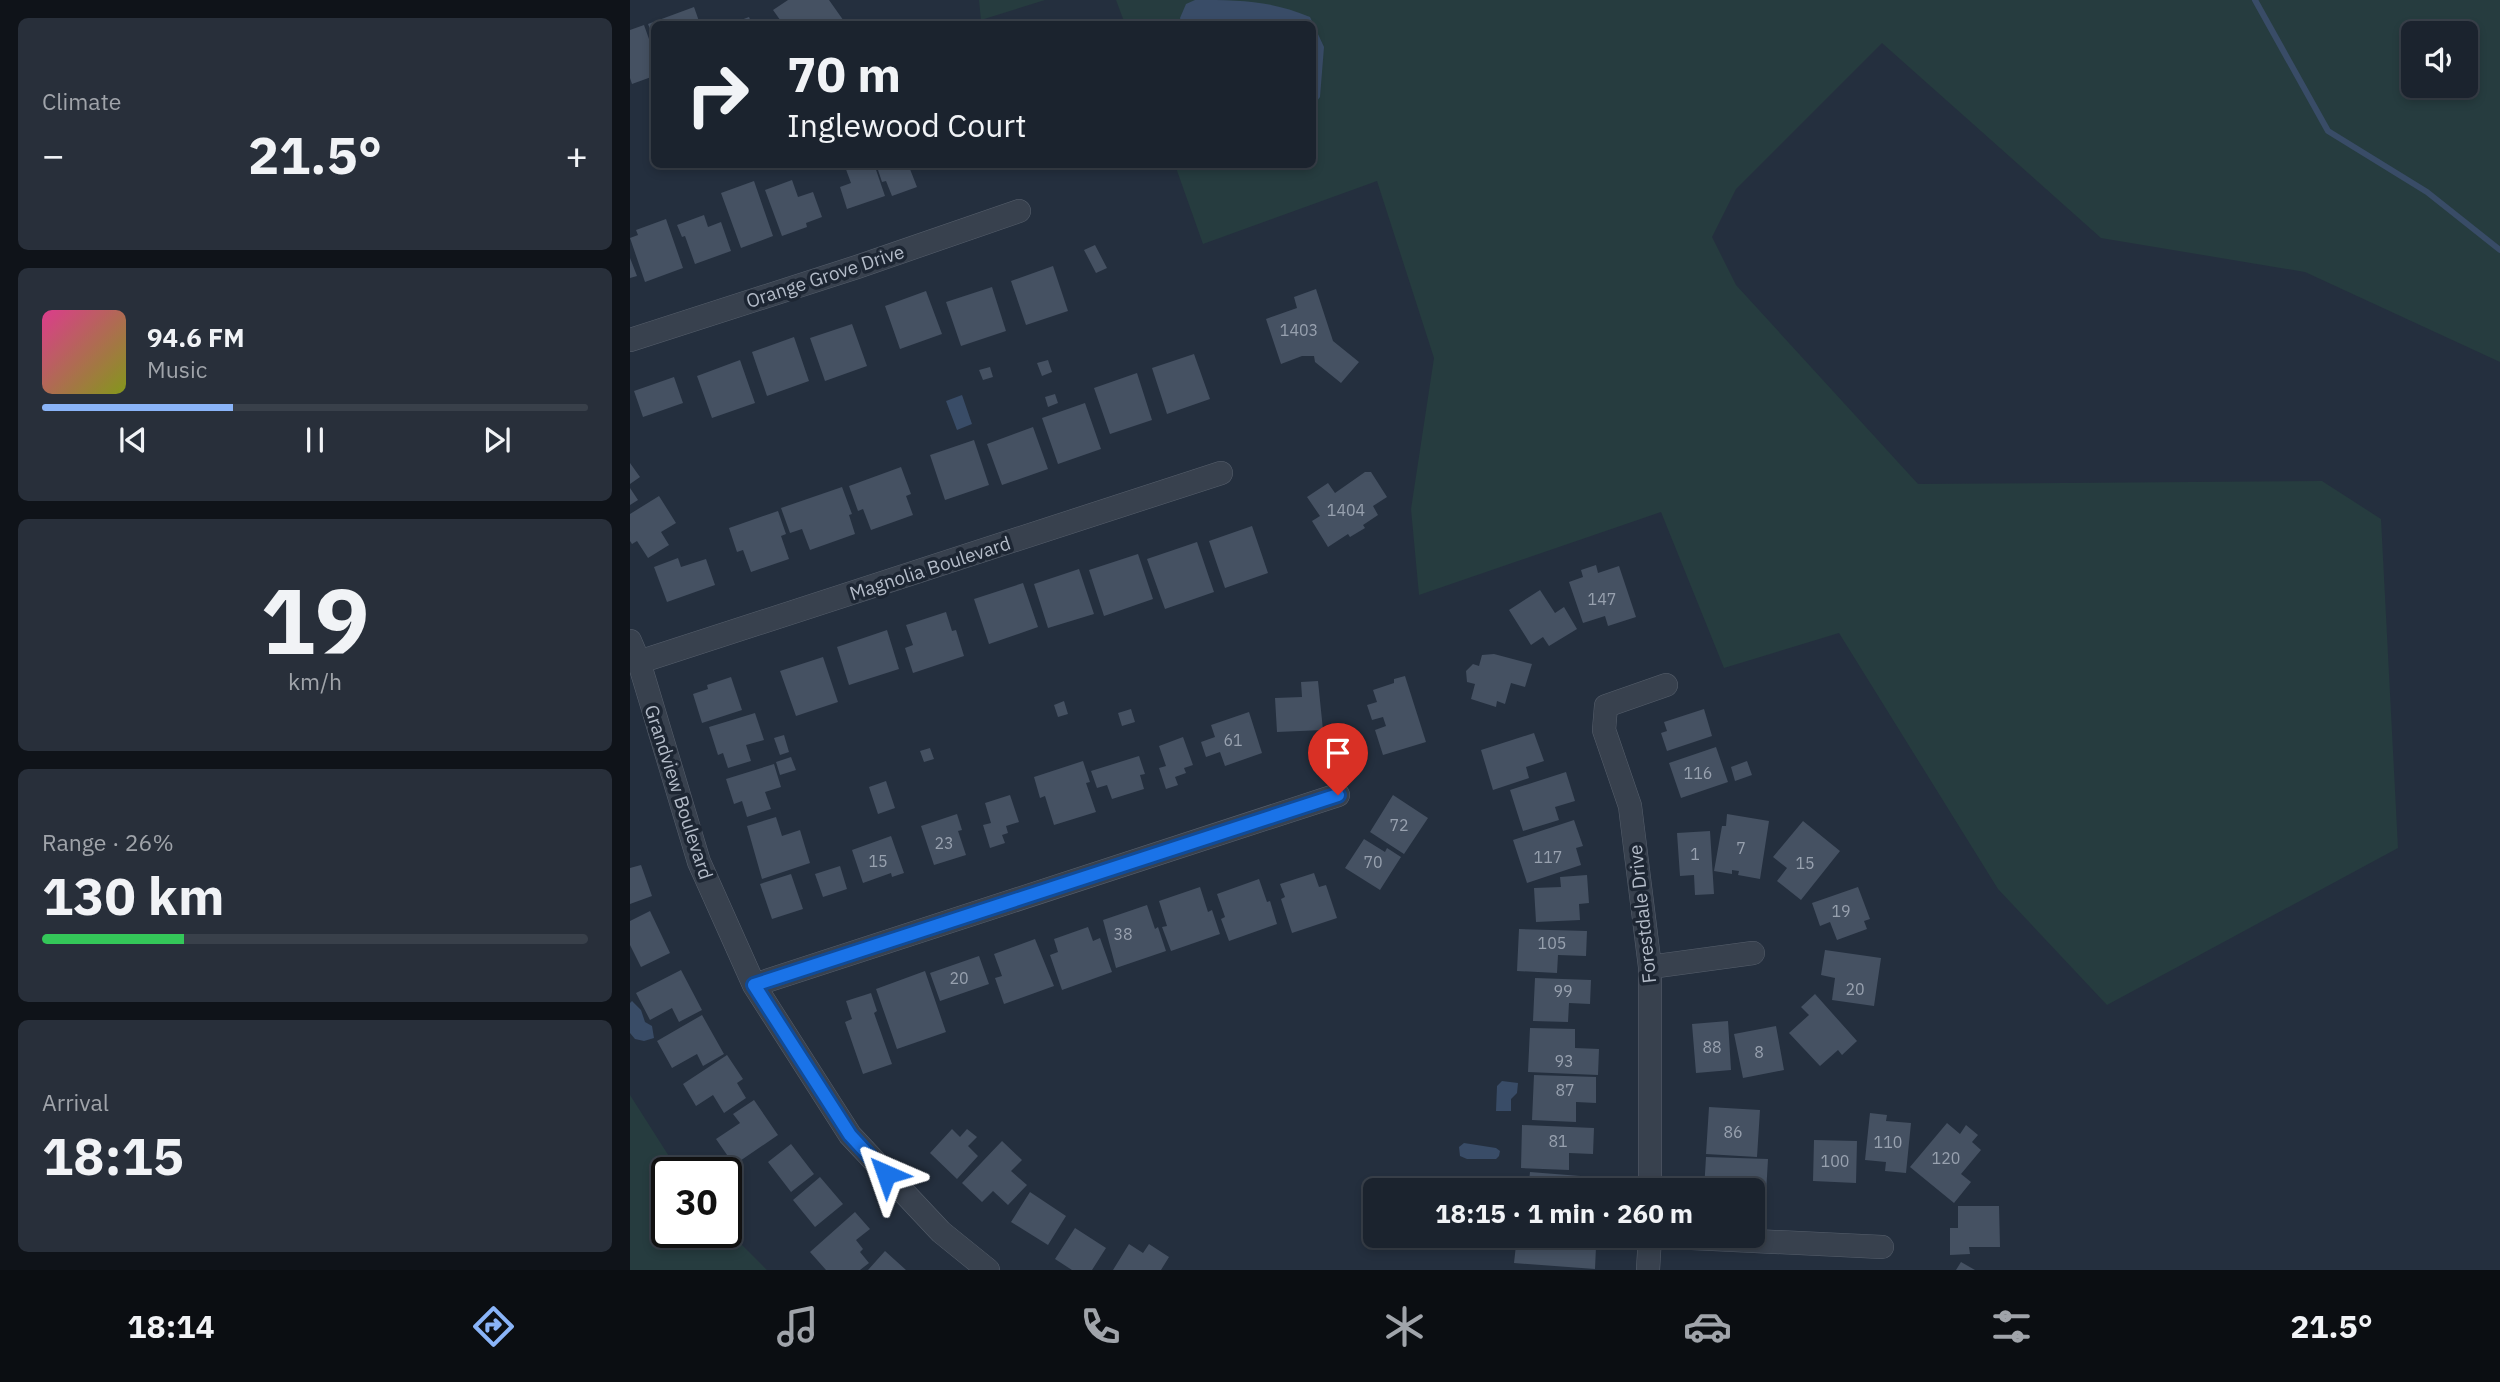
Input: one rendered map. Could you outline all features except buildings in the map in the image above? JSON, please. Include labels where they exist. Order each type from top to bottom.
[{"type":"street","name":"Orange Grove Drive","points":[[630,340],[857,267],[1019,211]]},
{"type":"street","name":"Magnolia Boulevard","points":[[634,652],[1221,473]]},
{"type":"street","name":"Grandview Boulevard","points":[[634,652],[699,862],[754,985],[850,1135],[941,1232],[988,1270]]},
{"type":"street","name":"Forestdale Drive","points":[[1650,1178],[1650,967],[1630,806],[1604,730],[1606,706],[1666,685]]},
{"type":"street","points":[[754,985],[1338,795]]},
{"type":"street","points":[[1650,967],[1753,953]]},
{"type":"street","points":[[1765,1241],[1882,1247]]},
{"type":"street","points":[[1648,1270],[1649,1248]]},
{"type":"green space","points":[[979,0],[1045,0],[981,20]]},
{"type":"green space","points":[[1116,0],[2500,0],[2500,362],[2305,272],[2101,238],[1882,43],[1736,189],[1712,237],[1736,285],[1918,484],[2322,481],[2381,519],[2398,848],[2107,1005],[1998,889],[1839,633],[1724,668],[1661,512],[1419,595],[1411,509],[1434,358],[1377,181],[1203,244],[1176,168],[1316,168],[1316,21],[1124,21]]},
{"type":"green space","points":[[630,1095],[669,1157],[651,1157],[651,1248],[742,1248],[742,1245],[767,1270],[630,1270]]},
{"type":"water","points":[[1195,0],[1254,2],[1295,11],[1310,17],[1312,21],[1181,21],[1186,4]]},
{"type":"water","points":[[1316,30],[1324,47],[1320,97],[1316,102]]},
{"type":"water","points":[[962,395],[972,424],[957,430],[946,401]]},
{"type":"water","points":[[632,1001],[641,1010],[645,1022],[652,1026],[654,1038],[644,1041],[635,1039],[630,1033]]},
{"type":"water","points":[[1502,1081],[1518,1083],[1517,1093],[1511,1099],[1511,1111],[1496,1111],[1497,1086]]},
{"type":"water","points":[[1464,1143],[1496,1148],[1500,1151],[1499,1156],[1496,1159],[1467,1159],[1460,1156],[1459,1147]]},
{"type":"waterway","points":[[2255,0],[2328,131],[2427,192],[2500,250]]},
{"type":"route","points":[[886,1174],[850,1135],[754,985],[1338,795]]}]
